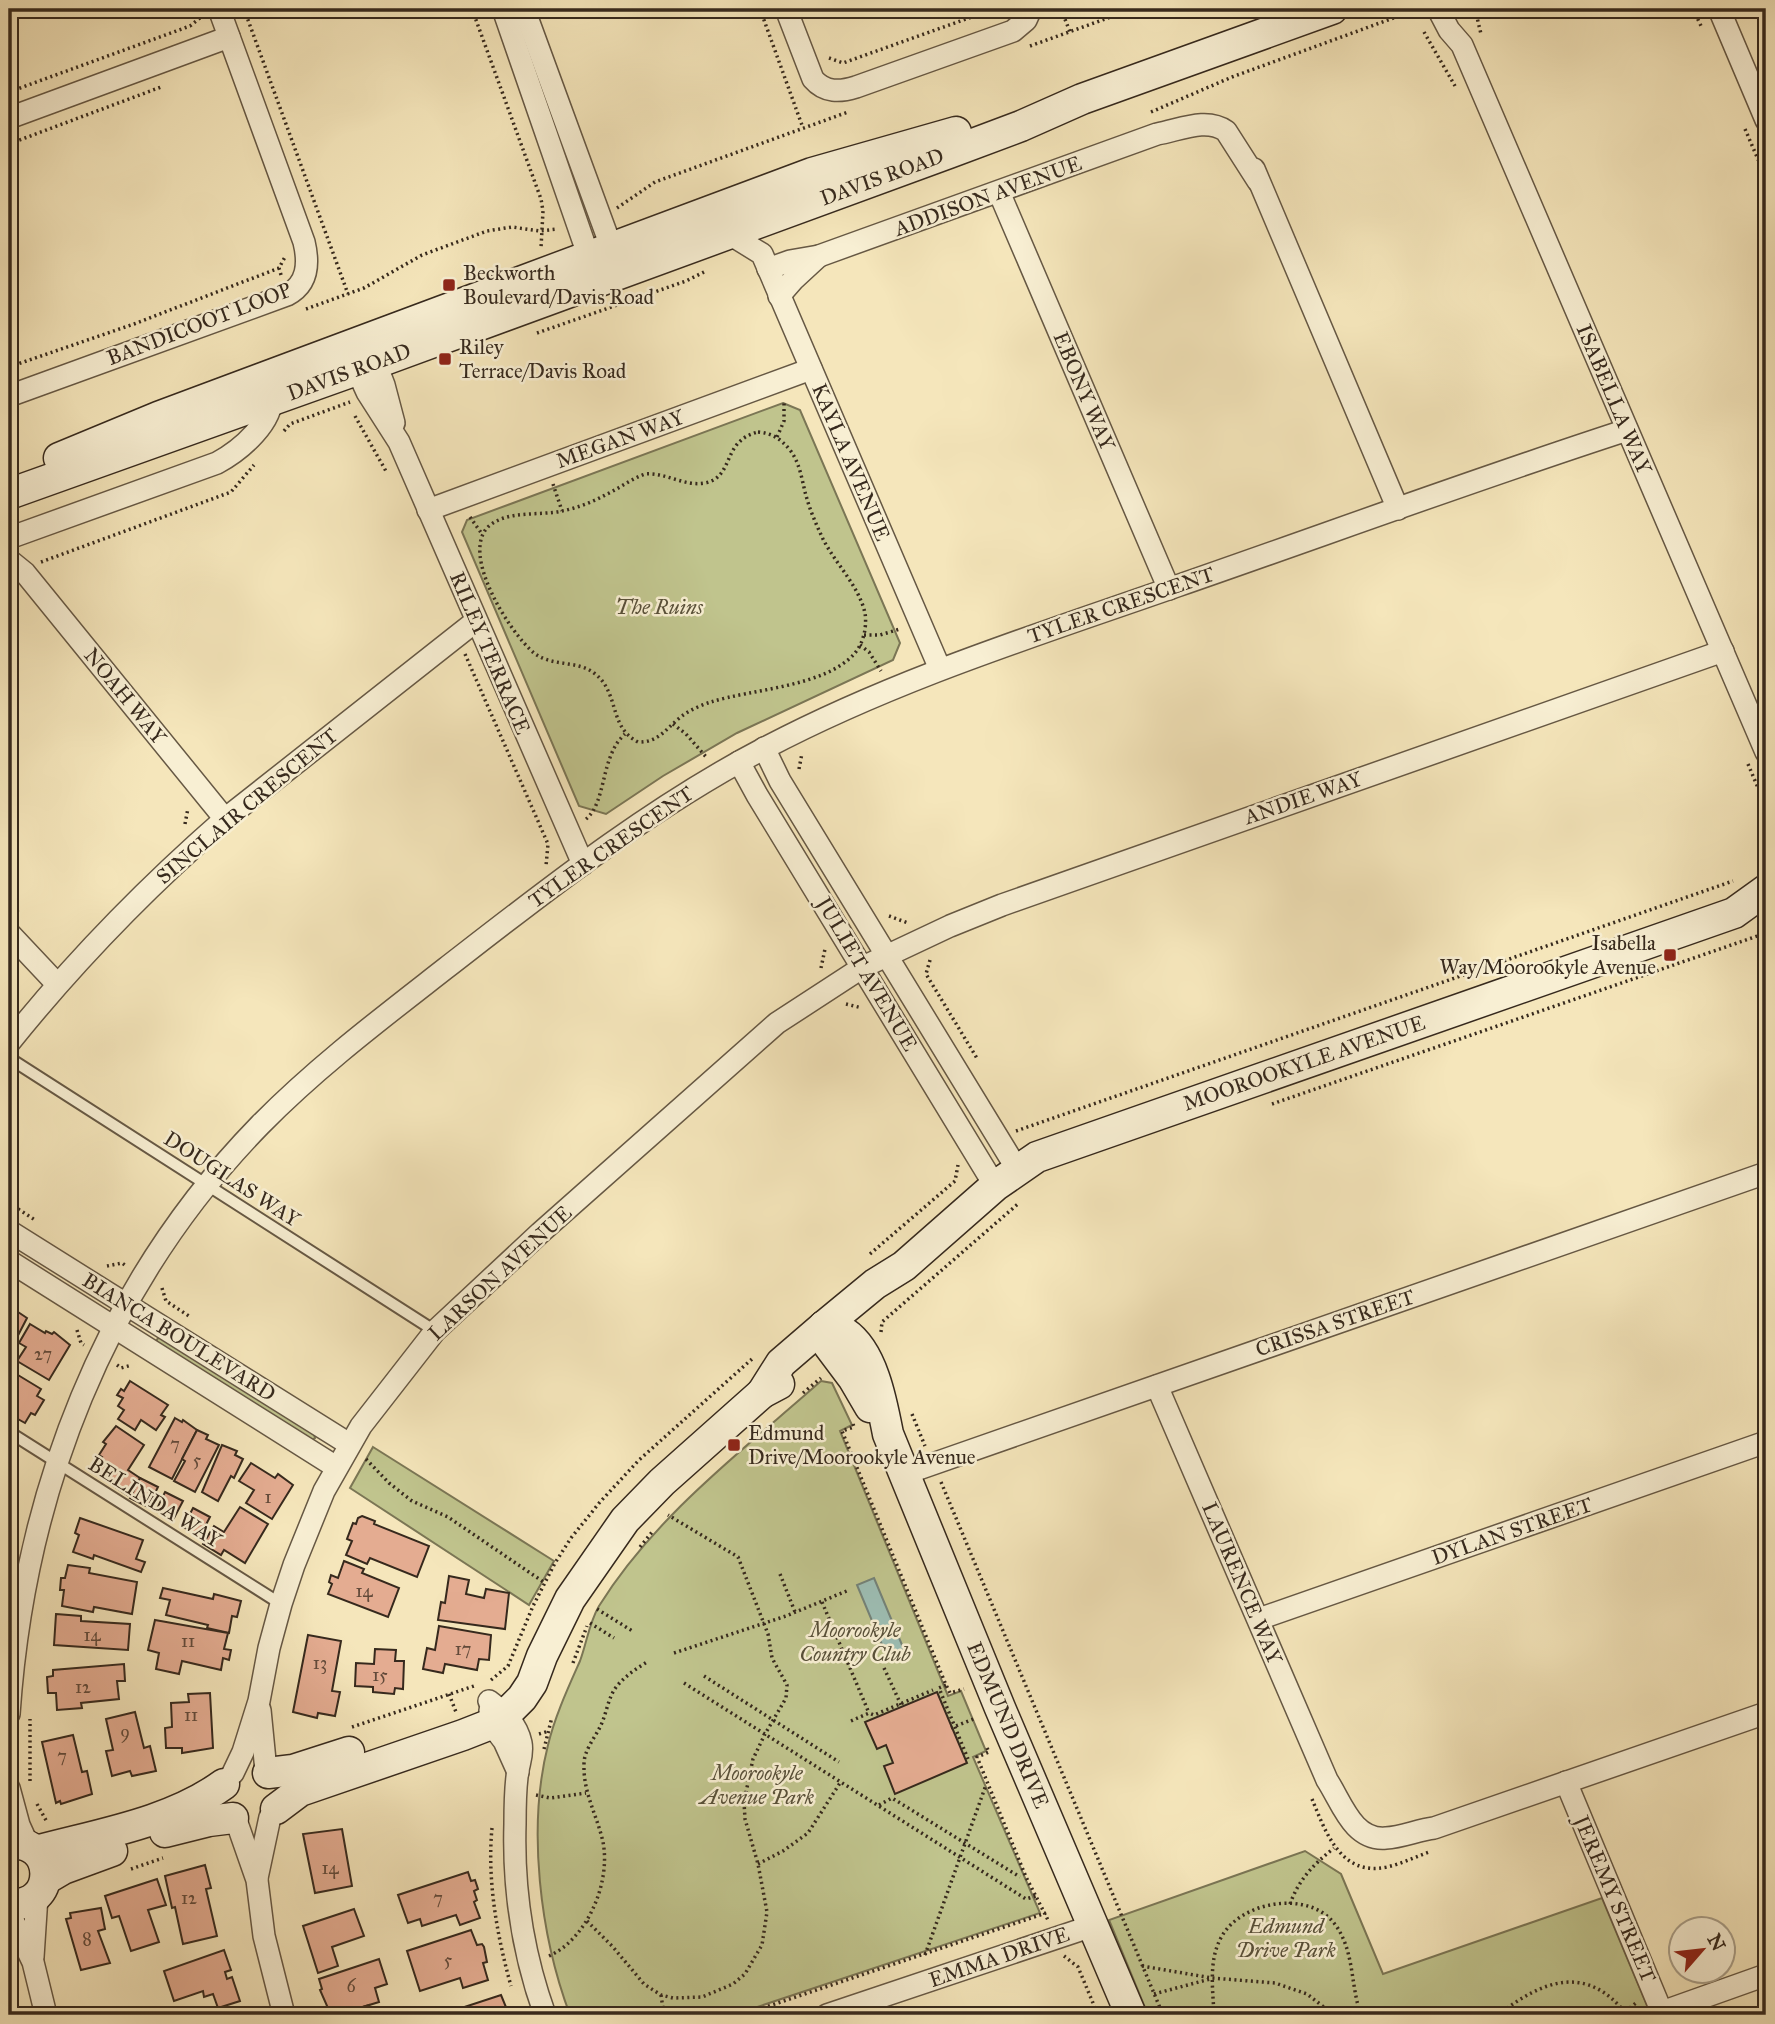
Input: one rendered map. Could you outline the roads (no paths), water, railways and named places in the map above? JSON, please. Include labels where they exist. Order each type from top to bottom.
[{"type":"street","name":"BANDICOOT LOOP","points":[[9,396],[287,295],[298,287],[305,276],[307,264],[304,242],[219,9]]},
{"type":"street","points":[[503,9],[604,264]]},
{"type":"street","points":[[524,9],[604,264]]},
{"type":"street","points":[[786,9],[813,79],[817,84],[835,91],[856,87],[1013,30],[1026,20],[1031,10]]},
{"type":"street","name":"DAVIS ROAD","points":[[604,264],[728,233],[1021,126],[1082,99],[1332,9]]},
{"type":"street","name":"ISABELLA WAY","points":[[1438,9],[1449,30],[1462,45]]},
{"type":"street","name":"ISABELLA WAY","points":[[1455,9],[1462,45],[1766,752]]},
{"type":"street","points":[[1719,9],[1766,120]]},
{"type":"street","points":[[9,118],[229,37]]},
{"type":"street","name":"DAVIS ROAD","points":[[9,481],[116,433],[363,363],[557,297],[604,264],[832,166],[1082,99]]},
{"type":"street","name":"ADDISON AVENUE","points":[[1157,134],[1178,110],[1211,113],[1234,124],[1247,144],[1258,181],[1398,509]]},
{"type":"street","name":"ADDISON AVENUE","points":[[765,262],[819,256],[1157,134],[1202,124],[1219,126],[1232,139],[1258,181]]},
{"type":"street","name":"EBONY WAY","points":[[999,192],[1169,589]]},
{"type":"street","points":[[765,262],[766,239],[789,210]]},
{"type":"street","points":[[728,233],[765,262]]},
{"type":"street","name":"ADDISON AVENUE","points":[[779,296],[819,256]]},
{"type":"street","name":"KAYLA AVENUE","points":[[765,262],[940,669]]},
{"type":"street","name":"RILEY TERRACE","points":[[363,363],[476,621],[555,832],[583,864]]},
{"type":"street","name":"RILEY TERRACE","points":[[363,363],[399,442]]},
{"type":"street","name":"MEGAN WAY","points":[[429,510],[811,369]]},
{"type":"street","points":[[17,566],[17,535],[229,457],[243,445],[271,410],[271,388]]},
{"type":"street","name":"DAVIS ROAD","points":[[9,494],[271,388]]},
{"type":"street","name":"TYLER CRESCENT","points":[[9,1714],[16,1640],[30,1557],[56,1461],[109,1361],[113,1328],[142,1276],[206,1185],[259,1126],[325,1064],[583,864],[655,814],[764,748],[853,705],[940,669],[1627,430]]},
{"type":"street","name":"NOAH WAY","points":[[17,566],[225,819]]},
{"type":"street","name":"SINCLAIR CRESCENT","points":[[9,1043],[57,984],[136,900],[189,850],[476,621]]},
{"type":"street","name":"ANDIE WAY","points":[[888,956],[1054,885],[1723,651]]},
{"type":"street","name":"JULIET AVENUE","points":[[764,748],[780,781],[999,1139],[1019,1177]]},
{"type":"street","name":"JULIET AVENUE","points":[[739,762],[975,1154],[1019,1177]]},
{"type":"street","name":"MOOROOKYLE AVENUE","points":[[1734,913],[1755,884]]},
{"type":"street","name":"MOOROOKYLE AVENUE","points":[[273,1813],[300,1791],[491,1701],[508,1689],[542,1656],[584,1604],[608,1543],[645,1498],[762,1393],[782,1363],[833,1335],[875,1284],[904,1266],[1019,1177],[1734,913],[1766,909]]},
{"type":"street","points":[[9,933],[57,984]]},
{"type":"street","name":"LARSON AVENUE","points":[[228,1779],[243,1752],[259,1701],[281,1604],[309,1527],[336,1467],[379,1400],[435,1331],[540,1233],[777,1023],[863,967],[888,956]]},
{"type":"street","name":"CRISSA STREET","points":[[904,1474],[1766,1173]]},
{"type":"street","name":"BIANCA BOULEVARD","points":[[9,1231],[349,1444]]},
{"type":"street","name":"BIANCA BOULEVARD","points":[[9,1261],[336,1467]]},
{"type":"street","name":"EDMUND DRIVE","points":[[833,1335],[853,1378],[888,1434],[1131,2015]]},
{"type":"street","name":"LAURENCE WAY","points":[[1157,1386],[1327,1780],[1353,1824],[1367,1836],[1387,1838],[1434,1828],[1766,1713]]},
{"type":"street","name":"DYLAN STREET","points":[[1259,1619],[1766,1442]]},
{"type":"street","name":"LARSON AVENUE","points":[[259,1701],[267,1772]]},
{"type":"street","points":[[491,1701],[520,1741],[524,1787],[515,1850],[520,1912],[531,1971],[545,2015]]},
{"type":"street","name":"MOOROOKYLE AVENUE","points":[[267,1772],[293,1770],[327,1760],[457,1716],[491,1701]]},
{"type":"street","points":[[32,1867],[202,1800],[248,1766],[267,1772],[280,1794],[257,1880]]},
{"type":"street","points":[[228,1779],[222,1799],[228,1813],[235,1819],[257,1824],[273,1813]]},
{"type":"street","name":"JEREMY STREET","points":[[1566,1782],[1662,2014]]},
{"type":"street","points":[[9,1788],[32,1867],[33,1962]]},
{"type":"street","points":[[32,1867],[75,1864],[178,1828],[235,1819]]},
{"type":"street","points":[[235,1819],[257,1880],[264,1936],[284,2015]]},
{"type":"street","points":[[9,1912],[33,1962],[46,2015]]},
{"type":"street","name":"EMMA DRIVE","points":[[827,2015],[1093,1926]]},
{"type":"street","points":[[1662,2014],[1766,1975]]},
{"type":"lane","name":"DOUGLAS WAY","points":[[9,1058],[435,1331]]},
{"type":"lane","name":"BELINDA WAY","points":[[9,1432],[281,1604]]},
{"type":"water","points":[[874,1578],[905,1652],[888,1659],[857,1585]]},
{"type":"place","name":"Beckworth Boulevard/Davis Road","points":[[449,285]]},
{"type":"place","name":"Riley Terrace/Davis Road","points":[[445,359]]},
{"type":"place","name":"Isabella Way/Moorookyle Avenue","points":[[1670,955]]},
{"type":"place","name":"Edmund Drive/Moorookyle Avenue","points":[[734,1445]]},
{"type":"park label","name":"The Ruins","points":[[659,607]]},
{"type":"park label","name":"Moorookyle Country Club","points":[[855,1642]]},
{"type":"park label","name":"Moorookyle Avenue Park","points":[[757,1785]]},
{"type":"park label","name":"Edmund Drive Park","points":[[1286,1938]]}]
